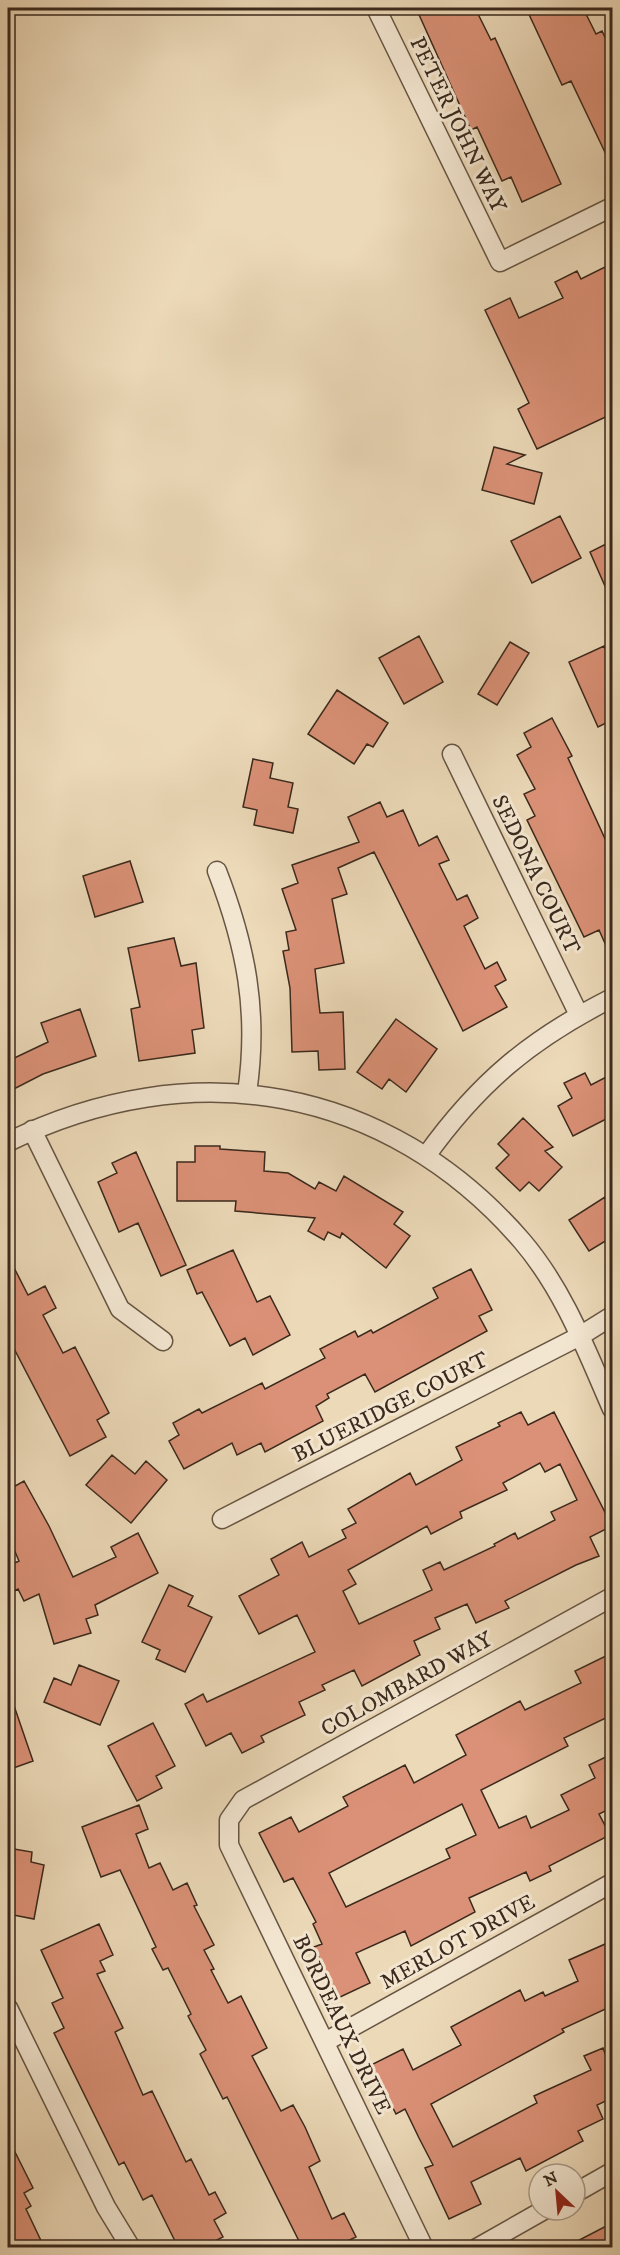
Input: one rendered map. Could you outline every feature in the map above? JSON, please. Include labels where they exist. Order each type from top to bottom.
[{"type":"street","name":"PETER JOHN WAY","points":[[376,8],[500,262],[612,207]]},
{"type":"street","name":"SEDONA COURT","points":[[452,754],[579,1015]]},
{"type":"street","points":[[217,871],[240,935],[249,980],[252,1020],[247,1093]]},
{"type":"street","points":[[426,1156],[452,1119],[492,1077],[532,1044],[612,998]]},
{"type":"street","points":[[8,1142],[32,1130],[92,1108],[141,1097],[184,1092],[247,1093],[304,1104],[345,1116],[384,1133],[426,1156],[457,1178],[489,1206],[523,1243],[548,1277],[580,1336],[612,1409]]},
{"type":"street","points":[[32,1130],[120,1309],[163,1341]]},
{"type":"street","name":"BLUERIDGE COURT","points":[[222,1519],[580,1336],[612,1316]]},
{"type":"street","name":"COLOMBARD WAY","points":[[229,1820],[243,1800],[612,1597]]},
{"type":"street","name":"BORDEAUX DRIVE","points":[[229,1820],[229,1845],[424,2247]]},
{"type":"street","name":"MERLOT DRIVE","points":[[325,2042],[612,1882]]},
{"type":"street","points":[[8,2008],[106,2207],[131,2247]]},
{"type":"street","points":[[587,2186],[612,2172]]},
{"type":"street","points":[[477,2247],[527,2219]]},
{"type":"building","points":[[416,8],[475,8],[491,40],[495,38],[561,184],[522,202],[511,177],[502,181],[477,127],[471,130]]},
{"type":"building","points":[[526,8],[583,8],[596,34],[602,31],[612,52],[612,167],[571,81],[562,85]]},
{"type":"building","points":[[607,266],[612,277],[612,414],[537,449],[518,409],[529,403],[485,310],[510,298],[519,318],[563,298],[555,282],[577,271],[581,279]]},
{"type":"building","points":[[494,447],[525,455],[507,464],[542,473],[534,504],[482,490]]},
{"type":"building","points":[[560,516],[581,558],[532,583],[511,541]]},
{"type":"building","points":[[612,541],[612,602],[590,552]]},
{"type":"building","points":[[419,636],[443,682],[404,704],[379,658]]},
{"type":"building","points":[[510,642],[529,653],[497,705],[478,694]]},
{"type":"building","points":[[604,646],[612,664],[612,720],[598,727],[569,662]]},
{"type":"building","points":[[337,690],[388,723],[373,747],[367,744],[354,764],[308,734]]},
{"type":"building","points":[[552,718],[572,756],[568,758],[612,854],[612,959],[599,930],[584,937],[527,820],[535,816],[524,794],[535,789],[517,755],[531,747],[524,733]]},
{"type":"building","points":[[253,759],[273,763],[270,778],[293,783],[288,807],[298,809],[293,833],[254,825],[257,810],[243,807]]},
{"type":"building","points":[[380,802],[387,817],[403,810],[419,846],[437,836],[449,860],[439,864],[457,900],[467,895],[478,918],[464,926],[485,969],[497,962],[506,980],[495,986],[507,1007],[463,1031],[374,852],[338,868],[347,894],[332,899],[344,963],[315,969],[320,1013],[343,1012],[345,1069],[319,1070],[318,1051],[292,1052],[290,988],[283,951],[289,950],[286,932],[296,930],[282,889],[298,883],[292,865],[359,842],[348,817]]},
{"type":"building","points":[[130,861],[143,902],[95,917],[83,876]]},
{"type":"building","points":[[174,938],[181,966],[196,963],[204,1028],[192,1030],[195,1053],[139,1061],[131,1009],[140,1007],[128,948]]},
{"type":"building","points":[[80,1009],[96,1056],[43,1074],[8,1092],[8,1061],[48,1042],[41,1023]]},
{"type":"building","points":[[396,1019],[437,1049],[406,1092],[389,1079],[382,1089],[357,1072]]},
{"type":"building","points":[[585,1073],[591,1085],[612,1074],[612,1116],[573,1136],[558,1106],[572,1098],[564,1083]]},
{"type":"building","points":[[523,1118],[553,1147],[545,1151],[562,1167],[539,1191],[529,1182],[520,1191],[496,1168],[509,1155],[498,1144]]},
{"type":"building","points":[[195,1146],[220,1146],[220,1149],[265,1152],[264,1171],[288,1173],[315,1189],[319,1182],[336,1191],[344,1176],[403,1212],[394,1224],[410,1236],[386,1268],[342,1233],[340,1238],[328,1232],[324,1240],[308,1231],[315,1218],[235,1211],[236,1201],[177,1201],[177,1162],[195,1162]]},
{"type":"building","points":[[136,1152],[186,1265],[161,1276],[138,1223],[119,1232],[98,1182],[117,1173],[112,1163]]},
{"type":"building","points":[[605,1197],[612,1205],[612,1237],[589,1251],[569,1220]]},
{"type":"building","points":[[233,1250],[257,1302],[270,1296],[290,1335],[253,1355],[245,1338],[230,1346],[202,1292],[197,1294],[187,1270]]},
{"type":"building","points":[[8,1256],[28,1295],[45,1286],[56,1308],[43,1315],[63,1353],[75,1347],[109,1413],[97,1420],[106,1437],[70,1456],[8,1337]]},
{"type":"building","points":[[471,1269],[492,1310],[479,1316],[487,1331],[375,1392],[365,1374],[327,1394],[329,1398],[316,1406],[323,1421],[265,1452],[261,1443],[237,1455],[232,1443],[184,1469],[169,1441],[179,1435],[173,1423],[199,1409],[202,1413],[262,1383],[265,1389],[325,1358],[320,1349],[355,1331],[358,1337],[371,1330],[373,1333],[438,1298],[433,1288]]},
{"type":"building","points":[[521,1412],[528,1425],[554,1412],[612,1526],[590,1537],[599,1556],[576,1565],[505,1601],[509,1608],[476,1623],[467,1604],[435,1618],[440,1629],[414,1641],[420,1655],[362,1686],[354,1670],[322,1685],[325,1690],[299,1702],[305,1715],[261,1736],[264,1742],[242,1753],[231,1733],[206,1746],[185,1704],[203,1694],[207,1702],[315,1652],[297,1615],[259,1634],[239,1596],[279,1575],[271,1559],[302,1542],[309,1557],[346,1538],[342,1530],[356,1523],[348,1509],[410,1473],[416,1485],[462,1460],[456,1447],[500,1426],[498,1423]],"holes":[[[540,1463],[545,1472],[560,1464],[577,1500],[551,1512],[555,1520],[518,1539],[515,1533],[494,1544],[495,1546],[444,1570],[440,1562],[423,1570],[432,1590],[359,1624],[343,1591],[356,1584],[348,1570],[427,1526],[431,1534],[462,1518],[460,1512],[507,1490],[503,1483]]]},
{"type":"building","points":[[112,1455],[135,1474],[146,1461],[167,1480],[131,1523],[86,1485]]},
{"type":"building","points":[[24,1481],[49,1526],[73,1577],[116,1557],[111,1547],[138,1533],[158,1573],[95,1605],[98,1615],[86,1619],[91,1633],[54,1644],[39,1594],[24,1601],[18,1589],[8,1594],[8,1566],[19,1561],[8,1535],[8,1490]]},
{"type":"building","points":[[169,1585],[193,1596],[188,1606],[212,1617],[185,1672],[156,1659],[160,1650],[142,1642]]},
{"type":"building","points":[[612,1653],[612,1715],[564,1738],[568,1746],[481,1790],[499,1828],[526,1816],[531,1828],[569,1810],[561,1795],[595,1778],[589,1765],[612,1754],[612,1817],[609,1809],[599,1814],[610,1835],[549,1866],[551,1871],[530,1881],[526,1872],[469,1898],[475,1912],[411,1946],[405,1931],[356,1953],[370,1983],[338,1998],[314,1947],[322,1944],[313,1924],[316,1922],[293,1878],[284,1882],[259,1833],[291,1817],[299,1832],[348,1806],[343,1797],[405,1765],[414,1783],[466,1755],[456,1735],[520,1701],[525,1710],[581,1683],[575,1671]],"holes":[[[462,1804],[476,1835],[446,1849],[450,1858],[346,1907],[329,1873]]]},
{"type":"building","points":[[79,1665],[119,1681],[100,1725],[44,1702],[54,1678],[71,1685]]},
{"type":"building","points":[[10,1694],[33,1761],[8,1770],[8,1695]]},
{"type":"building","points":[[153,1723],[175,1766],[156,1776],[162,1788],[137,1801],[108,1746]]},
{"type":"building","points":[[139,1805],[148,1829],[136,1834],[149,1868],[160,1863],[173,1890],[187,1883],[197,1905],[194,1906],[214,1945],[204,1950],[214,1969],[211,1970],[228,2003],[241,1996],[267,2048],[252,2056],[281,2111],[293,2105],[305,2127],[320,2161],[309,2167],[332,2219],[344,2213],[356,2237],[335,2247],[302,2247],[227,2097],[223,2099],[200,2054],[206,2050],[188,2016],[191,2014],[168,1968],[163,1970],[152,1949],[156,1947],[120,1870],[101,1877],[82,1827]]},
{"type":"building","points":[[8,1848],[32,1852],[31,1862],[44,1865],[34,1919],[8,1914],[11,1895],[8,1895]]},
{"type":"building","points":[[99,1924],[113,1955],[100,1961],[105,1971],[97,1974],[123,2028],[115,2032],[143,2095],[152,2091],[186,2162],[191,2159],[209,2195],[215,2192],[226,2213],[214,2220],[223,2237],[203,2247],[178,2247],[152,2195],[143,2200],[124,2162],[119,2165],[54,2033],[64,2028],[52,2003],[63,1998],[41,1950]]},
{"type":"building","points":[[612,1941],[612,2006],[562,2029],[564,2032],[431,2104],[453,2147],[537,2103],[534,2096],[591,2070],[584,2056],[603,2048],[606,2056],[612,2053],[612,2098],[597,2105],[603,2119],[578,2131],[583,2141],[543,2162],[527,2162],[526,2171],[520,2158],[471,2182],[481,2204],[449,2219],[425,2168],[433,2165],[405,2109],[396,2114],[371,2065],[403,2049],[413,2070],[461,2045],[451,2027],[520,1990],[525,2001],[543,1992],[545,1996],[578,1981],[569,1960]]},
{"type":"building","points":[[8,2138],[33,2188],[24,2193],[31,2206],[26,2209],[44,2247],[8,2247]]},
{"type":"building","points":[[612,2223],[612,2247],[566,2247]]}]
